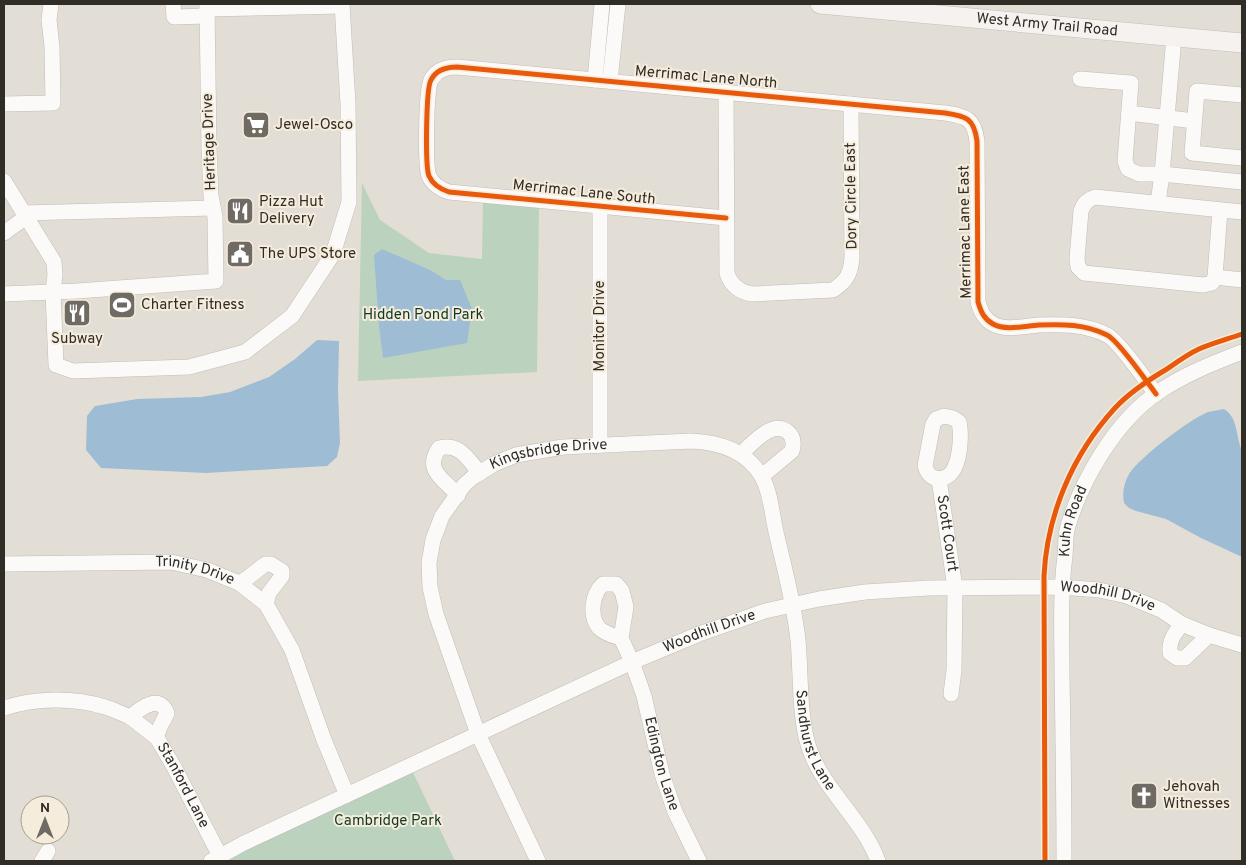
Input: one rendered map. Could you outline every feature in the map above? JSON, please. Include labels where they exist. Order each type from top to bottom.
[{"type":"main road","name":"West Army Trail Road","points":[[820,4],[1242,43]]},
{"type":"street","points":[[4,104],[53,103],[51,4]]},
{"type":"street","points":[[4,181],[54,262],[53,292],[56,365],[73,371],[189,367],[244,352],[292,316],[333,254],[349,202],[348,104],[342,5],[207,10],[174,17],[173,4]]},
{"type":"street","points":[[602,4],[603,80]]},
{"type":"street","points":[[603,80],[618,4]]},
{"type":"street","name":"Heritage Drive","points":[[53,292],[216,281],[215,217],[209,134],[207,10]]},
{"type":"street","points":[[1158,203],[1174,37]]},
{"type":"street","name":"Merrimac Lane North","points":[[440,189],[429,176],[427,169],[428,91],[432,78],[437,72],[450,67],[945,113],[964,116],[971,122]]},
{"type":"street","points":[[1080,79],[1131,83],[1125,161],[1128,170],[1139,174],[1162,174],[1241,182],[1242,158],[1192,153],[1197,91],[1242,95]]},
{"type":"street","points":[[726,92],[726,218]]},
{"type":"street","name":"Dory Circle East","points":[[726,218],[727,273],[734,287],[752,294],[832,290],[842,284],[851,270],[852,257],[851,104]]},
{"type":"street","points":[[1129,113],[1194,121]]},
{"type":"street","name":"Merrimac Lane East","points":[[971,122],[977,140],[978,302],[981,313],[986,320],[1000,326],[1067,324],[1089,328],[1109,335],[1156,394]]},
{"type":"street","name":"Merrimac Lane South","points":[[440,189],[449,192],[726,218]]},
{"type":"street","points":[[1220,210],[1215,277],[1212,283],[1203,285],[1084,273],[1078,267],[1081,211],[1083,204],[1095,197],[1242,212]]},
{"type":"street","name":"Monitor Drive","points":[[600,207],[600,445]]},
{"type":"street","points":[[4,233],[24,215],[213,208]]},
{"type":"street","points":[[1215,277],[1242,280]]},
{"type":"street","points":[[4,294],[53,292]]},
{"type":"street","name":"Kuhn Road","points":[[1064,861],[1061,588],[1068,527],[1085,485],[1102,454],[1136,412],[1156,394],[1214,362],[1242,352]]},
{"type":"street","points":[[741,454],[773,428],[780,428],[790,434],[793,442],[792,451],[762,476]]},
{"type":"street","name":"Kingsbridge Drive","points":[[538,861],[478,734],[436,614],[430,587],[429,563],[433,540],[442,516],[464,485],[494,464],[523,454],[563,447],[707,442],[722,445],[741,454],[762,476],[792,605]]},
{"type":"street","points":[[458,494],[434,470],[432,464],[434,455],[439,448],[448,446],[456,448],[480,473]]},
{"type":"street","name":"Scott Court","points":[[939,479],[955,588],[954,670],[950,694]]},
{"type":"street","name":"Trinity Drive","points":[[4,564],[171,562],[207,570],[239,582],[250,577],[257,569],[266,564],[282,571],[282,576],[269,594],[266,604]]},
{"type":"street","points":[[239,582],[266,604],[292,650],[324,740],[347,795]]},
{"type":"street","name":"Woodhill Drive","points":[[215,858],[632,662],[717,626],[765,611],[819,599],[865,592],[955,588],[1099,590],[1127,596],[1161,610],[1182,624],[1242,645]]},
{"type":"street","name":"Sandhurst Lane","points":[[792,605],[798,640],[802,714],[808,742],[820,771],[865,835],[878,861]]},
{"type":"street","points":[[1182,624],[1172,635],[1170,645],[1170,653],[1177,658],[1185,658],[1209,635]]},
{"type":"street","name":"Edington Lane","points":[[621,638],[632,662],[647,709],[667,789],[675,812],[698,861]]},
{"type":"street","points":[[4,708],[26,702],[88,702],[106,707],[130,718],[157,738]]},
{"type":"street","name":"Stanford Lane","points":[[130,718],[144,705],[152,703],[160,704],[164,707],[167,713],[157,732],[157,738],[174,766],[215,858]]},
{"type":"green space","name":"Hidden Pond Park","points":[[362,183],[380,220],[429,253],[482,259],[483,202],[539,207],[537,372],[358,381]]},
{"type":"green space","name":"Cambridge Park","points":[[410,766],[455,861],[211,861]]},
{"type":"water","points":[[382,249],[430,270],[446,280],[460,280],[472,309],[467,343],[383,358],[374,255]]},
{"type":"water","points":[[317,340],[339,341],[340,443],[337,457],[327,466],[206,473],[101,468],[86,450],[87,416],[95,406],[137,399],[201,397],[230,392],[269,377],[295,359]]},
{"type":"water","points":[[1224,409],[1232,417],[1242,451],[1242,557],[1166,519],[1129,508],[1123,499],[1127,477],[1143,458],[1190,422],[1208,412]]},
{"type":"cycle path","points":[[726,218],[449,192],[437,186],[429,176],[427,111],[431,80],[442,70],[457,67],[945,113],[964,117],[974,127],[977,141],[978,302],[983,315],[993,324],[1004,327],[1065,325],[1099,331],[1112,338],[1156,394]]},
{"type":"cycle path","points":[[1045,861],[1044,576],[1050,530],[1065,486],[1087,445],[1100,426],[1121,402],[1191,353],[1242,334]]},
{"type":"place","name":"Jewel-Osco","points":[[256,125]]},
{"type":"place","name":"Pizza Hut Delivery","points":[[240,211]]},
{"type":"place","name":"The UPS Store","points":[[240,254]]},
{"type":"place","name":"Charter Fitness","points":[[122,305]]},
{"type":"place","name":"Subway","points":[[77,313]]},
{"type":"place","name":"Jehovah Witnesses","points":[[1144,796]]}]
